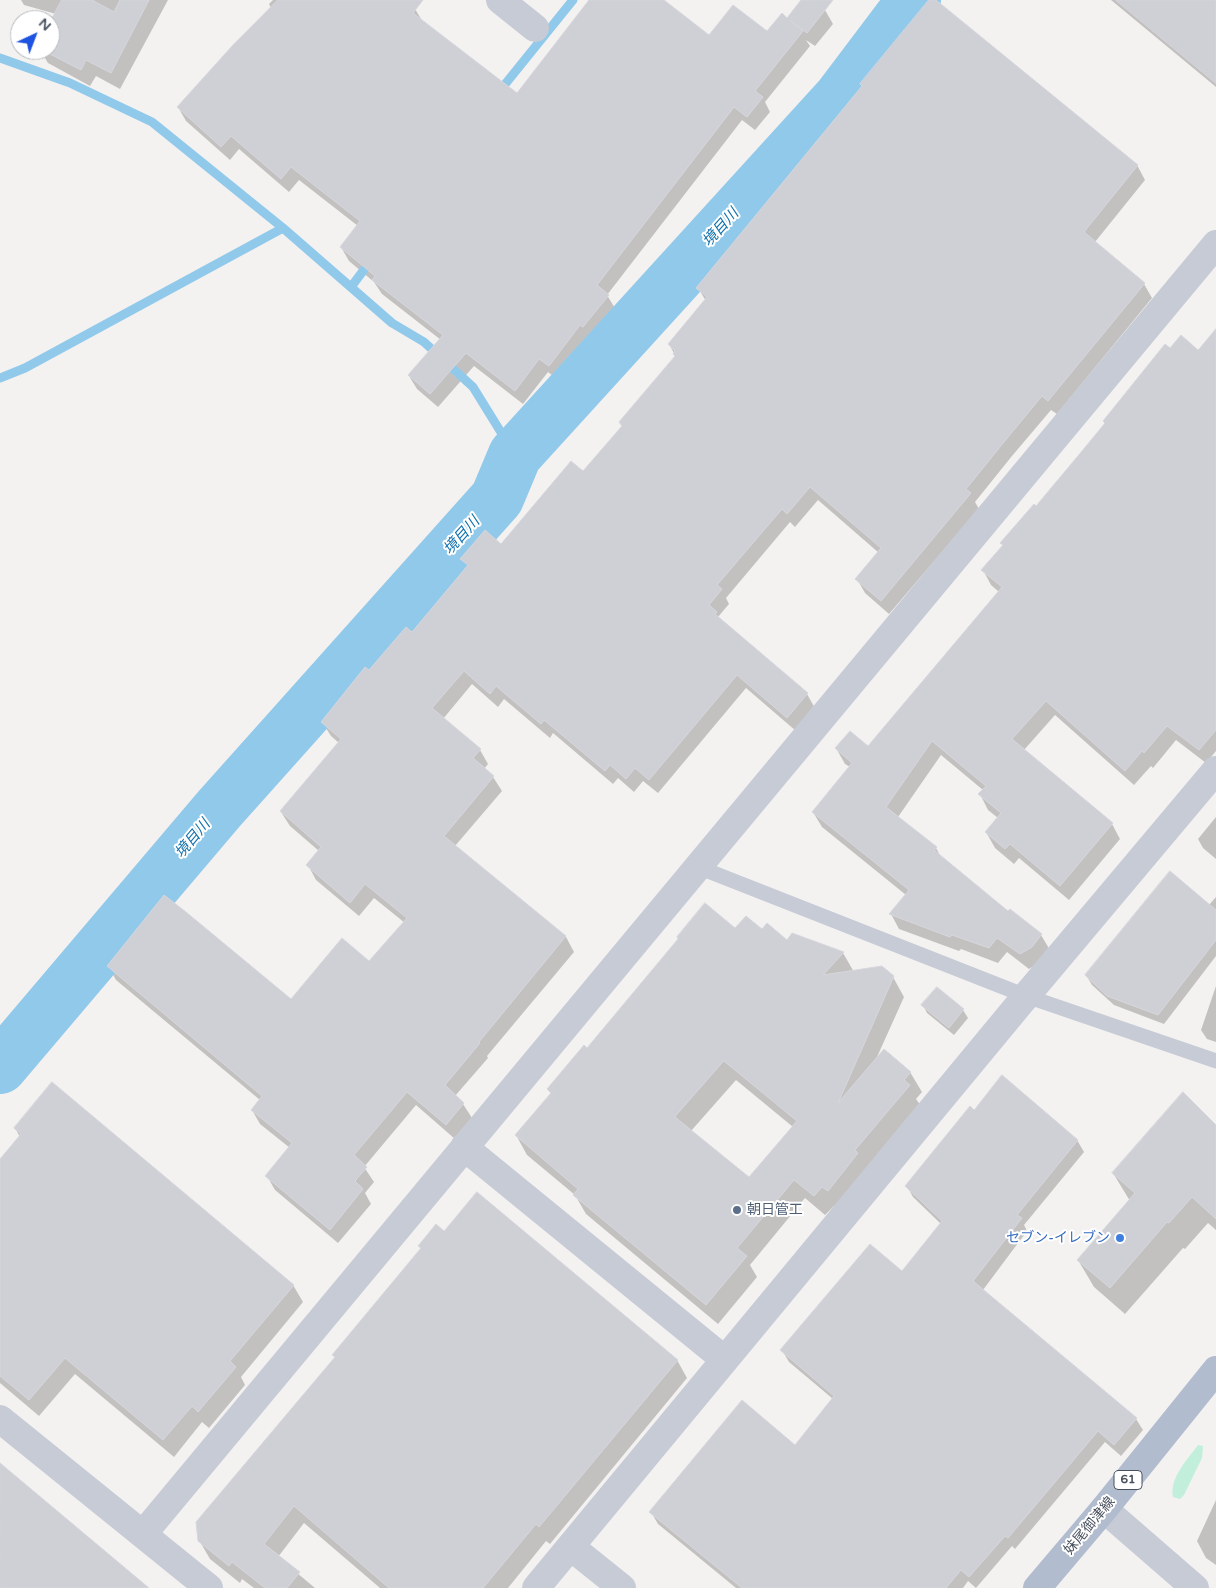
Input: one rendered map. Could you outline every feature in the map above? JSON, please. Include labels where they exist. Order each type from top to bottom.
[{"type":"main road","name":"妹尾御津線","points":[[1037,1588],[1104,1509],[1216,1370]]},
{"type":"street","points":[[500,0],[535,28]]},
{"type":"street","points":[[142,1534],[1216,244]]},
{"type":"street","points":[[536,1588],[1026,996],[1216,770]]},
{"type":"street","points":[[464,1147],[725,1360]]},
{"type":"street","points":[[0,1419],[209,1588]]},
{"type":"street","points":[[1104,1509],[1195,1588]]},
{"type":"street","points":[[571,1547],[622,1588]]},
{"type":"lane","points":[[698,867],[1026,996],[1216,1061]]},
{"type":"green space","points":[[1198,1445],[1203,1446],[1202,1458],[1184,1495],[1180,1499],[1173,1497],[1174,1483],[1177,1476]]},
{"type":"building","points":[[62,0],[92,0],[114,12],[120,0],[149,0],[111,73],[86,60],[81,70],[60,59],[60,10],[57,10]]},
{"type":"building","points":[[278,0],[423,0],[413,13],[517,93],[589,0],[664,0],[709,35],[733,5],[767,31],[782,13],[787,18],[801,0],[833,0],[807,33],[790,20],[803,31],[755,91],[763,97],[747,117],[734,107],[597,285],[609,295],[583,327],[580,325],[549,366],[539,359],[515,391],[466,353],[430,394],[408,375],[443,335],[372,280],[375,276],[340,247],[360,221],[291,167],[281,179],[231,136],[221,147],[177,107],[233,45]]},
{"type":"building","points":[[929,0],[936,0],[1138,165],[1084,232],[1145,283],[1048,401],[1042,396],[966,489],[971,493],[881,601],[855,579],[881,548],[810,487],[787,514],[782,509],[717,585],[722,589],[709,605],[717,612],[715,614],[808,693],[787,718],[737,675],[649,780],[635,768],[626,779],[610,765],[605,771],[544,720],[541,724],[496,686],[490,694],[464,671],[432,708],[481,749],[473,758],[494,776],[444,836],[566,936],[445,1085],[464,1103],[446,1125],[407,1092],[354,1155],[367,1167],[355,1181],[363,1189],[330,1230],[265,1176],[292,1143],[251,1110],[262,1096],[107,966],[164,895],[291,999],[342,938],[369,961],[407,918],[365,884],[350,903],[306,865],[321,847],[280,811],[341,739],[321,722],[365,667],[369,670],[406,627],[412,632],[468,565],[460,559],[485,530],[501,544],[571,461],[583,471],[622,426],[619,422],[675,356],[673,354],[675,351],[668,344],[707,297],[696,288],[862,86],[860,84]]},
{"type":"building","points":[[1116,0],[1216,0],[1216,83]]},
{"type":"building","points":[[1216,329],[1216,730],[1199,750],[1167,726],[1144,753],[1142,751],[1125,771],[1046,701],[1012,739],[1113,823],[1060,886],[1010,844],[1005,849],[985,832],[1001,813],[978,794],[986,786],[932,741],[886,807],[937,847],[934,850],[1008,911],[1010,909],[1042,934],[1032,947],[1020,954],[997,938],[989,948],[952,935],[950,937],[889,914],[909,890],[812,812],[852,763],[835,748],[850,731],[868,746],[1002,587],[981,570],[1003,545],[1000,543],[1034,504],[1036,506],[1105,423],[1103,421],[1165,344],[1170,348],[1181,335],[1198,350]]},
{"type":"building","points":[[1170,871],[1216,910],[1216,940],[1158,1015],[1107,996],[1085,975]]},
{"type":"building","points":[[705,903],[735,928],[746,916],[762,929],[767,923],[787,940],[792,933],[844,952],[823,975],[882,966],[894,976],[838,1103],[884,1049],[911,1072],[904,1080],[910,1085],[855,1150],[858,1153],[828,1191],[822,1187],[814,1196],[794,1180],[737,1248],[747,1256],[706,1305],[573,1195],[578,1189],[515,1135],[551,1093],[547,1089],[584,1045],[587,1048],[678,939],[677,937]],"holes":[[[724,1061],[797,1121],[749,1177],[675,1117]]]},
{"type":"building","points":[[937,987],[964,1009],[949,1028],[921,1005]]},
{"type":"building","points":[[1002,1075],[1078,1140],[1017,1215],[1022,1218],[973,1281],[1137,1418],[1114,1445],[1098,1431],[1008,1538],[1005,1536],[969,1577],[961,1570],[946,1588],[742,1588],[649,1512],[742,1400],[795,1445],[834,1396],[780,1350],[870,1244],[902,1271],[942,1221],[905,1186],[970,1106],[974,1110]]},
{"type":"building","points":[[52,1082],[294,1285],[230,1361],[236,1367],[198,1412],[192,1406],[163,1440],[65,1358],[29,1400],[0,1376],[0,1159],[21,1134],[14,1128]]},
{"type":"building","points":[[1183,1092],[1216,1125],[1216,1219],[1192,1197],[1169,1223],[1167,1222],[1110,1288],[1077,1260],[1135,1193],[1112,1173]]},
{"type":"building","points":[[477,1192],[678,1360],[539,1527],[536,1524],[483,1588],[389,1588],[294,1506],[264,1544],[300,1572],[287,1588],[265,1588],[232,1562],[229,1566],[198,1541],[196,1522],[335,1357],[332,1355],[421,1248],[418,1246],[436,1224],[444,1231]]},
{"type":"building","points":[[0,1463],[149,1588],[0,1588]]},
{"type":"waterway","points":[[498,93],[573,0]]},
{"type":"waterway","name":"境目川","points":[[0,1067],[219,809],[497,498],[515,455],[840,98],[914,0]]},
{"type":"waterway","points":[[0,58],[70,83],[152,122],[283,228],[392,323],[424,342],[473,387],[515,455]]},
{"type":"waterway","points":[[0,378],[25,368],[283,228]]},
{"type":"waterway","points":[[351,287],[372,259]]},
{"type":"place","name":"朝日管工","points":[[737,1210]]},
{"type":"place","name":"セブン-イレブン","points":[[1120,1238]]}]
